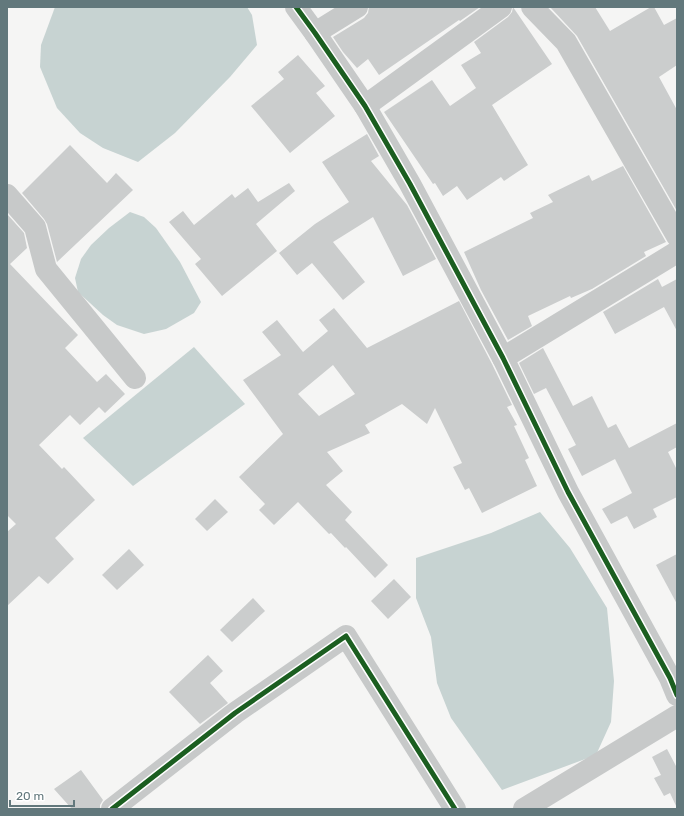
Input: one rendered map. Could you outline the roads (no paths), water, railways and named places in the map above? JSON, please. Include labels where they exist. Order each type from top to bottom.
[{"type":"street","points":[[296,7],[365,106],[410,184],[503,358],[568,492],[670,678],[677,695]]},
{"type":"street","points":[[315,33],[357,7]]},
{"type":"street","points":[[365,106],[501,7]]},
{"type":"street","points":[[532,7],[566,42],[677,236]]},
{"type":"street","points":[[7,195],[35,227],[46,269],[135,378]]},
{"type":"street","points":[[503,358],[677,252]]},
{"type":"street","points":[[112,809],[235,713],[346,636],[455,809]]},
{"type":"street","points":[[524,809],[677,716]]}]
